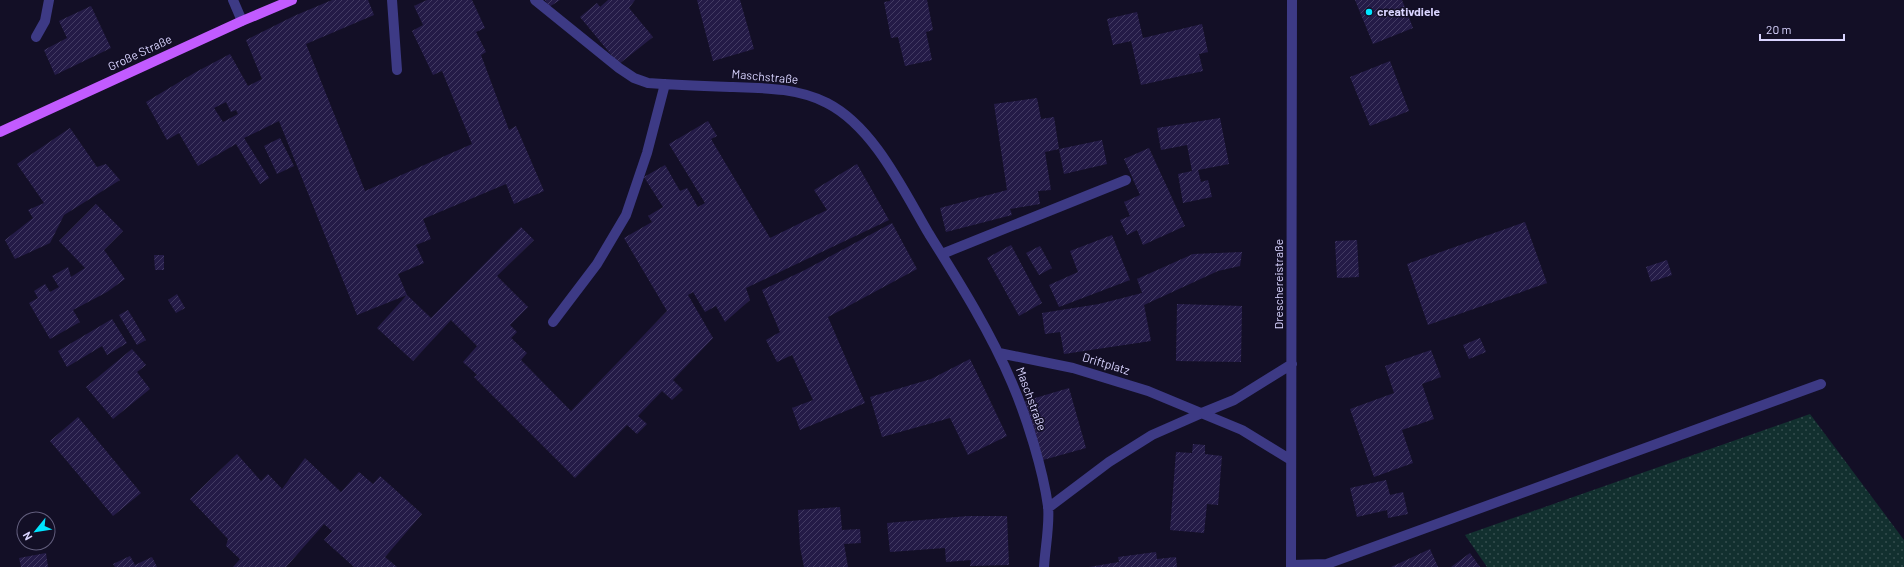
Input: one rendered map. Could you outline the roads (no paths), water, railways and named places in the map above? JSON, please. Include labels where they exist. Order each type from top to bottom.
[{"type":"main road","name":"Große Straße","points":[[0,132],[242,21],[292,0]]},
{"type":"street","points":[[36,37],[45,21],[49,0]]},
{"type":"street","points":[[233,0],[242,21]]},
{"type":"street","points":[[392,0],[397,70]]},
{"type":"street","name":"Maschstraße","points":[[535,0],[619,68],[634,78],[648,83],[780,89],[801,93],[826,102],[838,110],[864,133],[885,162],[942,254],[999,353],[1013,385],[1034,448],[1048,508],[1044,567]]},
{"type":"street","name":"Dreschereistraße","points":[[1292,0],[1292,566]]},
{"type":"street","points":[[553,322],[597,264],[626,215],[647,153],[665,84]]},
{"type":"street","points":[[942,254],[1126,180]]},
{"type":"street","name":"Driftplatz","points":[[999,353],[1073,368],[1148,391],[1242,430],[1291,460]]},
{"type":"street","points":[[1048,508],[1109,462],[1152,435],[1234,400],[1292,364]]},
{"type":"street","points":[[1292,566],[1327,564],[1821,384]]},
{"type":"place","name":"creativdiele","points":[[1369,12]]}]
